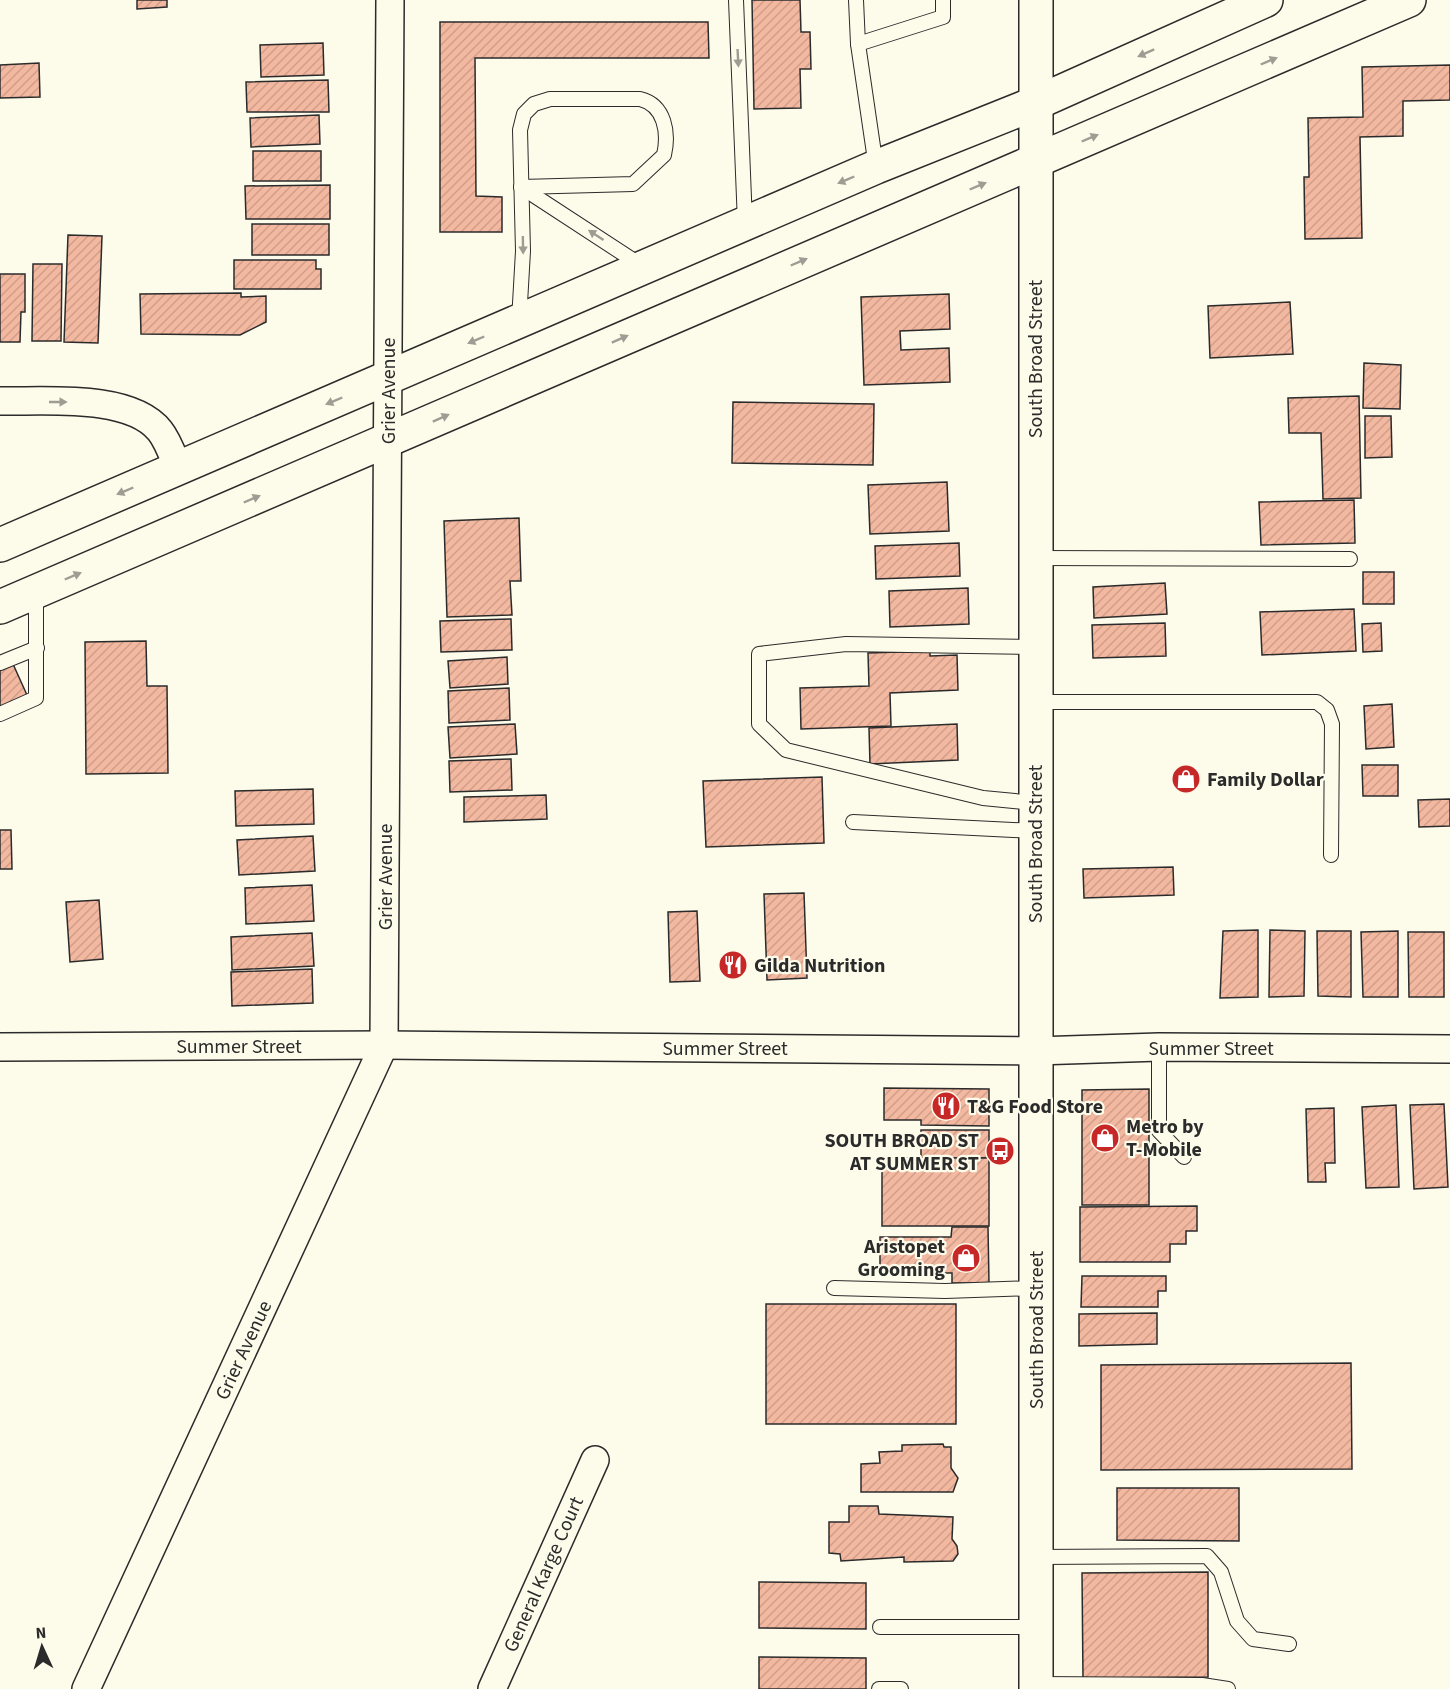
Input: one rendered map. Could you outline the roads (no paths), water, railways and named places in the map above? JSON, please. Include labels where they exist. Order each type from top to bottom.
[{"type":"main road","name":"South Broad Street","points":[[1036,0],[1034,558],[1036,1687]]},
{"type":"main road","points":[[0,545],[876,167],[1036,103],[1266,0]]},
{"type":"main road","points":[[0,607],[1409,0]]},
{"type":"street","name":"Grier Avenue","points":[[86,1689],[384,1046],[390,0]]},
{"type":"street","points":[[0,401],[70,402],[107,405],[129,411],[159,430],[178,468]]},
{"type":"street","name":"Summer Street","points":[[0,1047],[384,1046],[1036,1051],[1159,1047],[1450,1049]]},
{"type":"street","name":"General Karge Court","points":[[492,1689],[595,1460]]},
{"type":"lane","points":[[736,0],[745,224]]},
{"type":"lane","points":[[856,0],[858,44],[876,167]]},
{"type":"lane","points":[[858,44],[943,17],[943,0]]},
{"type":"lane","points":[[519,321],[523,250],[521,187],[520,122],[534,104],[550,99],[640,99],[653,104],[661,113],[665,126],[664,155],[633,184],[521,187]]},
{"type":"lane","points":[[521,187],[645,267]]},
{"type":"lane","points":[[1034,558],[1350,559]]},
{"type":"lane","points":[[0,714],[36,698],[36,592]]},
{"type":"lane","points":[[1034,647],[846,644],[759,654],[759,724],[786,750],[983,798],[1035,817]]},
{"type":"lane","points":[[0,663],[37,648]]},
{"type":"lane","points":[[1035,702],[1317,702],[1327,710],[1332,724],[1331,855]]},
{"type":"lane","points":[[853,822],[1035,817]]},
{"type":"lane","points":[[1159,1047],[1159,1131],[1184,1157]]},
{"type":"lane","points":[[834,1288],[945,1291],[1036,1288]]},
{"type":"lane","points":[[1036,1557],[1207,1557],[1221,1572],[1237,1621],[1253,1639],[1289,1644]]},
{"type":"lane","points":[[880,1627],[1036,1627]]},
{"type":"lane","points":[[1036,1687],[1202,1686],[1228,1689]]},
{"type":"lane","points":[[879,1689],[901,1689]]},
{"type":"place","name":"Family Dollar","points":[[1186,779]]},
{"type":"place","name":"Gilda Nutrition","points":[[733,965]]},
{"type":"place","name":"T&G Food Store","points":[[946,1106]]},
{"type":"place","name":"Metro by T-Mobile","points":[[1105,1138]]},
{"type":"place","name":"SOUTH BROAD ST AT SUMMER ST","points":[[1000,1151]]},
{"type":"place","name":"Aristopet Grooming","points":[[966,1258]]}]
